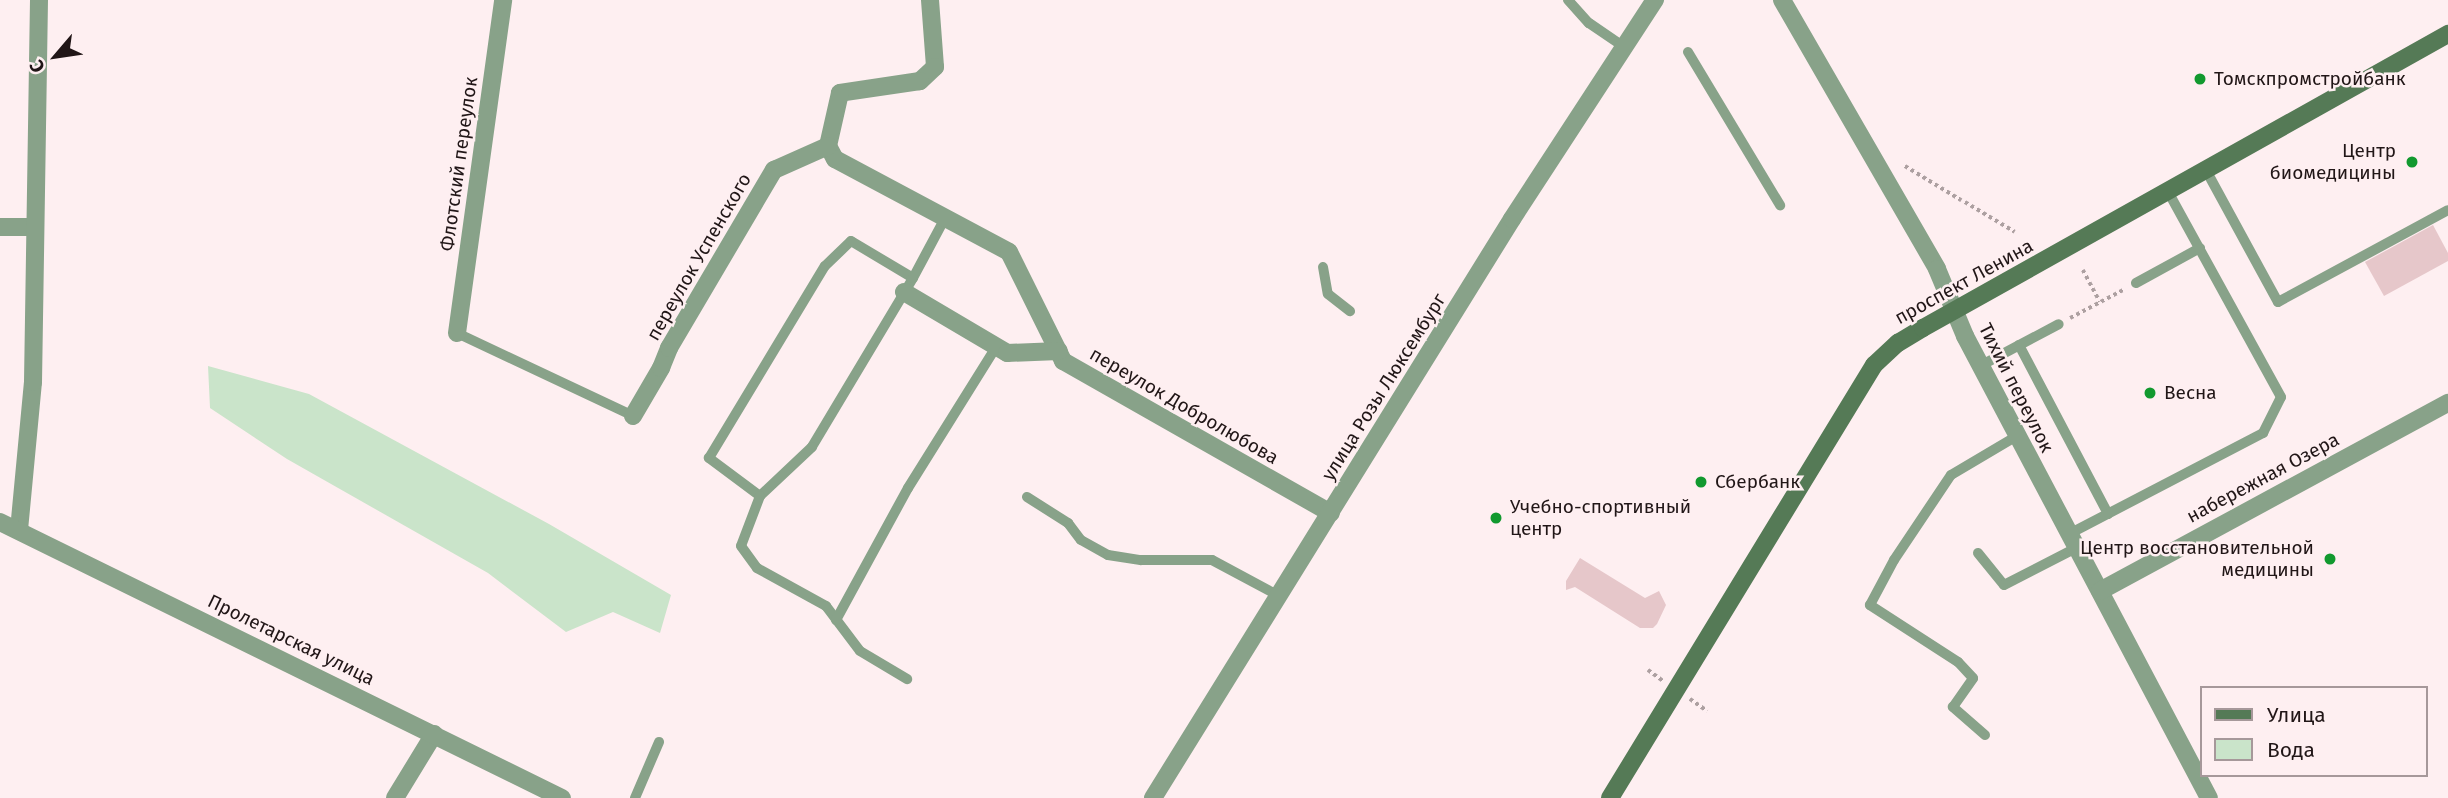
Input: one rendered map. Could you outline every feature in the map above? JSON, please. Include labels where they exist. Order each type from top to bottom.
[{"type":"main road","name":"проспект Ленина","points":[[1610,798],[1874,365],[1898,343],[2207,172],[2448,34]]},
{"type":"street","points":[[19,530],[33,382],[33,227],[39,0]]},
{"type":"street","name":"Флотский переулок","points":[[457,333],[503,0]]},
{"type":"street","points":[[828,146],[840,93],[920,81],[935,66],[930,0]]},
{"type":"street","name":"улица Розы Люксембург","points":[[1153,798],[1512,219],[1655,0]]},
{"type":"street","name":"Тихий переулок","points":[[1782,0],[1937,269],[1980,366],[2209,798]]},
{"type":"street","name":"переулок Добролюбова","points":[[828,146],[835,159],[1009,252],[1063,361],[1331,513]]},
{"type":"street","name":"переулок Успенского","points":[[632,416],[774,170],[828,146]]},
{"type":"street","points":[[0,227],[33,227]]},
{"type":"street","points":[[909,285],[1007,353],[1059,351]]},
{"type":"street","name":"набережная Озера","points":[[2100,591],[2448,403]]},
{"type":"street","name":"Пролетарская улица","points":[[0,522],[562,798]]},
{"type":"street","points":[[395,798],[434,734]]},
{"type":"lane","points":[[1569,0],[1589,23],[1624,47]]},
{"type":"lane","points":[[1688,52],[1780,205]]},
{"type":"lane","points":[[2207,172],[2278,302],[2448,210]]},
{"type":"lane","points":[[1978,553],[2004,585],[2108,514],[2263,433],[2281,397],[2169,193]]},
{"type":"lane","points":[[907,678],[860,651],[826,606],[757,568],[741,546],[760,496],[812,447],[909,285],[945,218]]},
{"type":"lane","points":[[760,496],[709,458],[825,266],[851,241],[909,285]]},
{"type":"lane","points":[[2136,283],[2200,248]]},
{"type":"lane","points":[[1323,267],[1328,294],[1350,311]]},
{"type":"lane","points":[[1980,366],[2059,324]]},
{"type":"lane","points":[[457,333],[632,416]]},
{"type":"lane","points":[[2019,345],[2108,514]]},
{"type":"lane","points":[[836,620],[908,488],[996,347]]},
{"type":"lane","points":[[1985,735],[1953,706],[1973,678],[1958,662],[1870,605],[1894,560],[1951,475],[2017,436]]},
{"type":"lane","points":[[1027,497],[1068,523],[1081,540],[1108,555],[1141,560],[1191,557],[1212,560],[1279,596]]},
{"type":"lane","points":[[635,798],[660,742]]},
{"type":"path","points":[[1905,166],[2015,232]]},
{"type":"path","points":[[2083,270],[2101,302]]},
{"type":"path","points":[[2059,324],[2136,283]]},
{"type":"path","points":[[1648,670],[1660,678]]},
{"type":"path","points":[[1693,701],[1707,711]]},
{"type":"shaded area","points":[[2433,225],[2448,253],[2448,261],[2384,296],[2365,262]]},
{"type":"shaded area","points":[[1580,558],[1645,598],[1659,591],[1666,605],[1657,624],[1653,628],[1640,628],[1575,587],[1566,590],[1566,581]]},
{"type":"water","points":[[208,366],[309,394],[549,524],[671,595],[660,633],[613,612],[566,632],[488,573],[287,459],[210,408]]},
{"type":"place","name":"Томскпромстройбанк","points":[[2200,79]]},
{"type":"place","name":"Центр биомедицины","points":[[2412,162]]},
{"type":"place","name":"Весна","points":[[2150,393]]},
{"type":"place","name":"Сбербанк","points":[[1701,482]]},
{"type":"place","name":"Учебно-спортивный центр","points":[[1496,518]]},
{"type":"place","name":"Центр восстановительной медицины","points":[[2330,559]]}]
